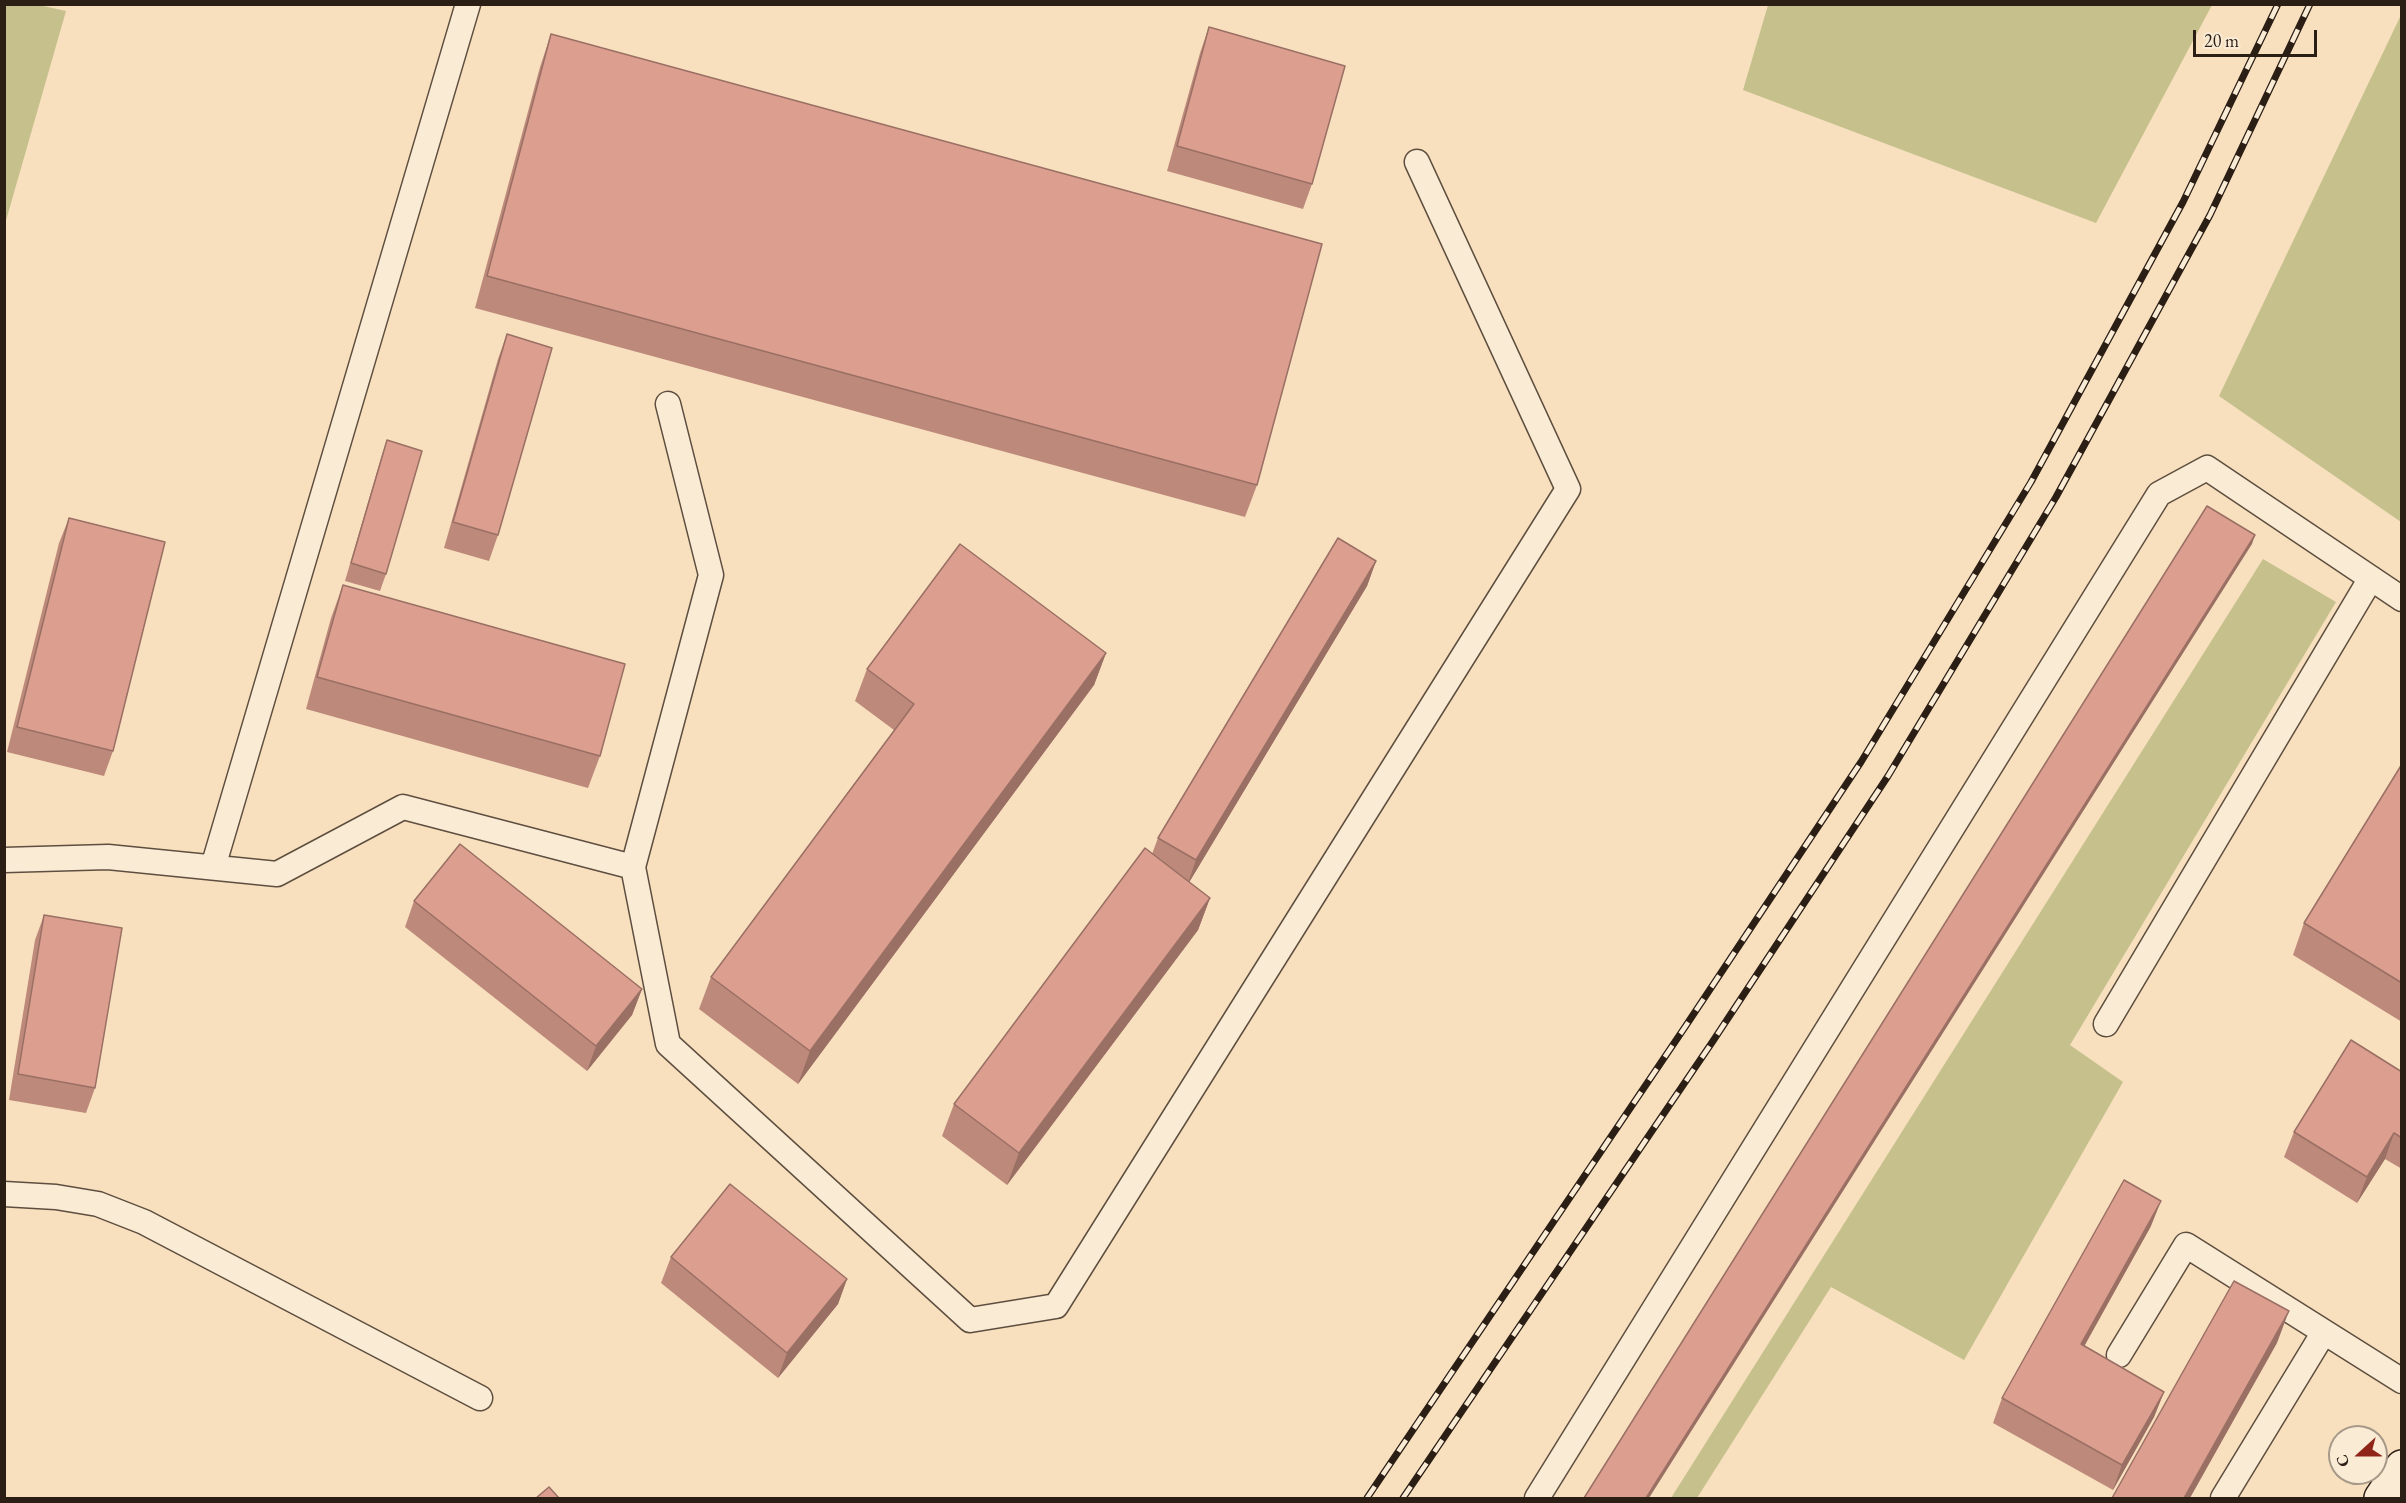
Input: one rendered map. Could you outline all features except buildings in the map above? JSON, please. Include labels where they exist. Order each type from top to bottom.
[{"type":"main road","points":[[2381,1498],[2402,1467]]},
{"type":"lane","points":[[213,867],[468,4]]},
{"type":"lane","points":[[668,404],[711,575],[633,867],[668,1044],[970,1320],[1056,1306],[1568,489],[1417,162]]},
{"type":"lane","points":[[1537,1498],[2159,494],[2207,468],[2402,599]]},
{"type":"lane","points":[[2106,1024],[2371,578]]},
{"type":"lane","points":[[4,860],[108,856],[277,874],[403,807],[633,867]]},
{"type":"lane","points":[[4,1194],[56,1197],[98,1204],[144,1222],[480,1398]]},
{"type":"lane","points":[[2120,1354],[2186,1245],[2402,1381]]},
{"type":"lane","points":[[2223,1498],[2324,1332]]},
{"type":"shaded area","points":[[5,4],[39,5],[66,11],[5,224]]},
{"type":"shaded area","points":[[1768,4],[2212,5],[2096,223],[1743,90]]},
{"type":"shaded area","points":[[2401,15],[2401,522],[2219,396]]},
{"type":"shaded area","points":[[2263,559],[2336,602],[2070,1045],[2123,1082],[1964,1360],[1831,1287],[1697,1498],[1671,1498]]},
{"type":"railway","points":[[1367,1498],[1861,762],[2031,482],[2183,202],[2278,4]]},
{"type":"railway","points":[[1403,1498],[1713,1041],[1888,776],[2056,497],[2210,215],[2310,4]]}]
